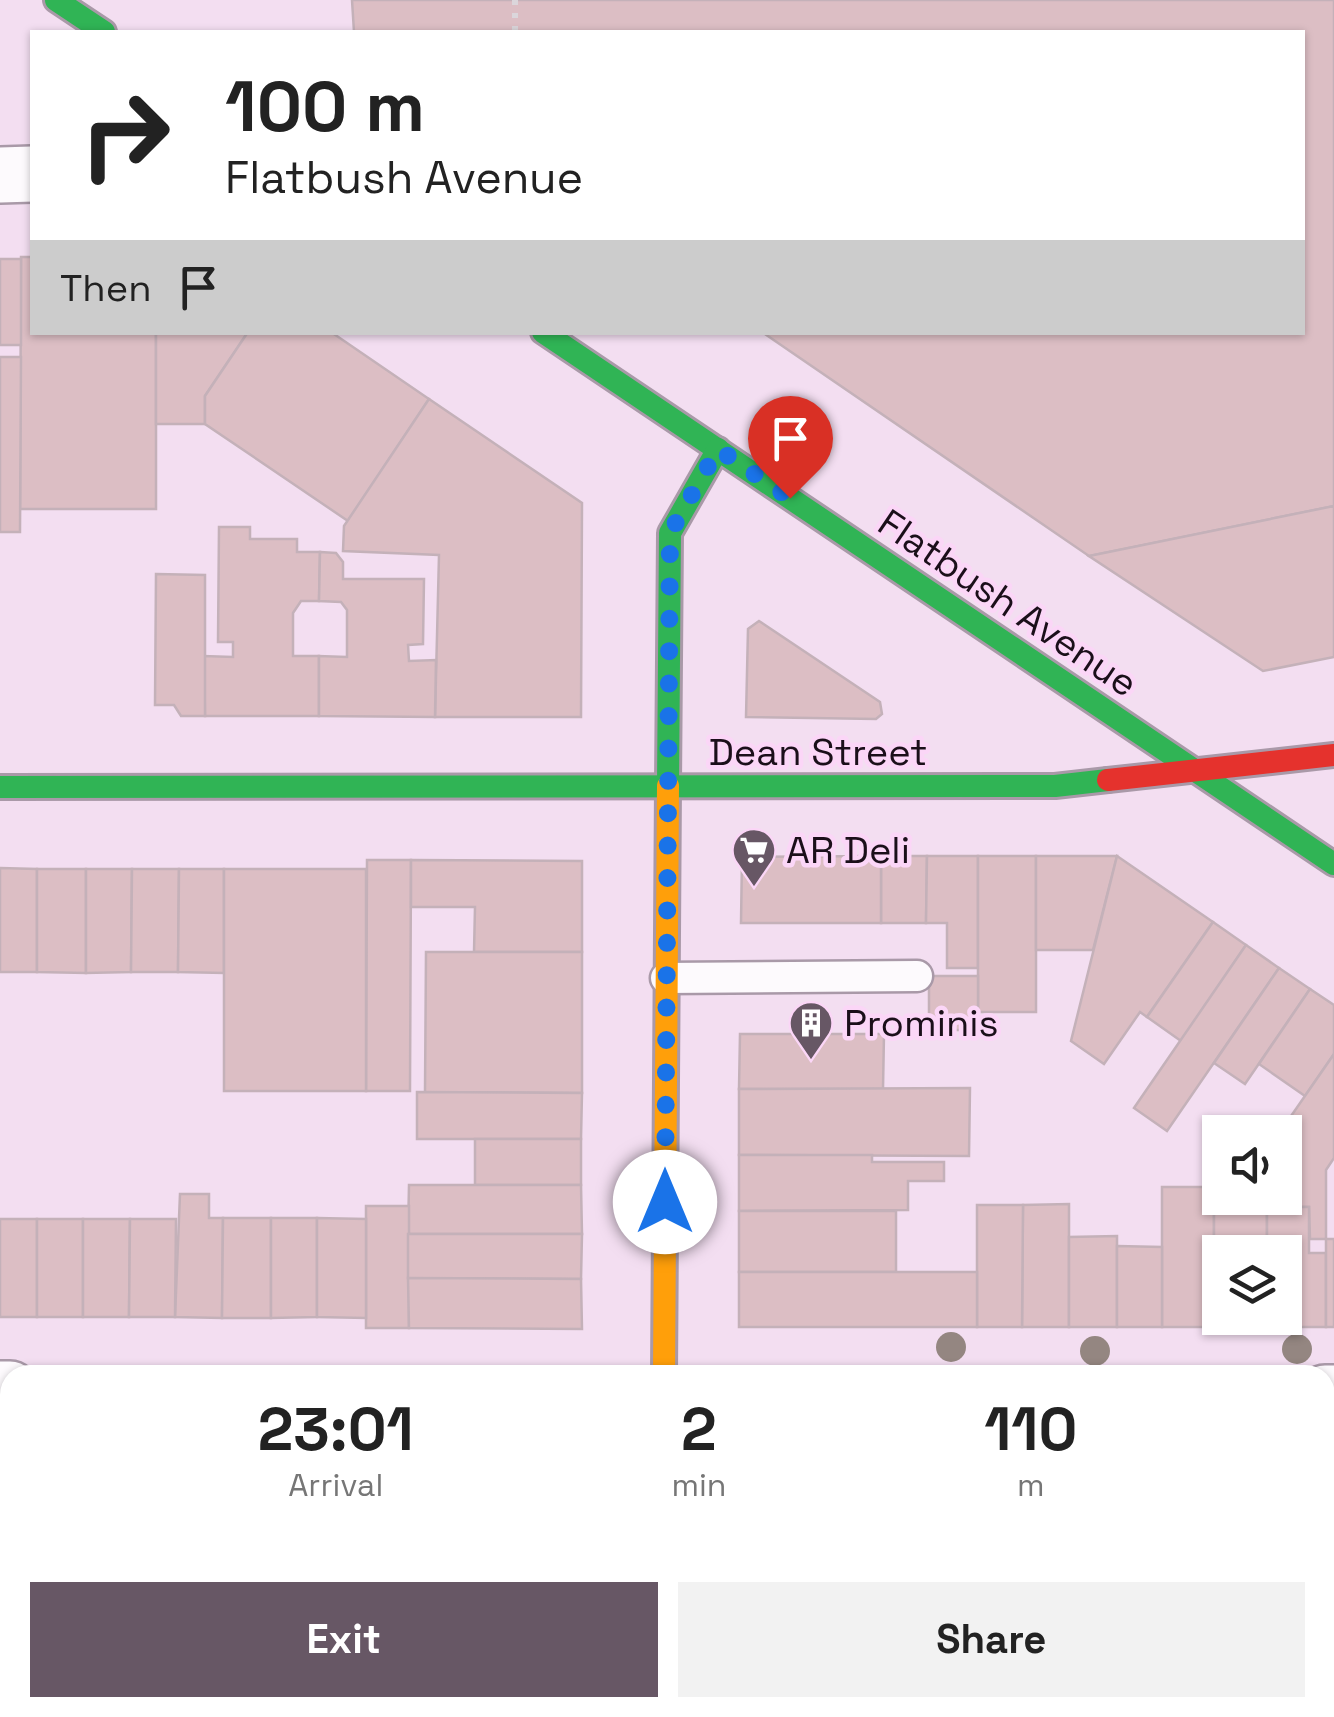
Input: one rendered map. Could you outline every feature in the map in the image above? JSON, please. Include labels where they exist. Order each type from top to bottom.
[{"type":"street","points":[[56,0],[101,30]]},
{"type":"street","points":[[0,175],[30,174]]},
{"type":"street","name":"Flatbush Avenue","points":[[547,335],[1334,864]]},
{"type":"street","points":[[664,1365],[670,533],[718,449]]},
{"type":"street","name":"Dean Street","points":[[0,787],[1055,786],[1334,755]]},
{"type":"lane","points":[[666,978],[917,976]]},
{"type":"path","points":[[515,0],[516,30]]},
{"type":"building","points":[[352,0],[1334,0],[1334,506],[1089,556],[766,335],[1305,335],[1305,30],[354,30]]},
{"type":"building","points":[[21,257],[30,257],[30,335],[156,335],[156,509],[20,509]]},
{"type":"building","points":[[0,259],[21,259],[21,345],[0,345]]},
{"type":"building","points":[[156,335],[246,335],[205,396],[205,424],[156,424]]},
{"type":"building","points":[[246,335],[335,335],[429,399],[348,521],[205,424],[205,396]]},
{"type":"building","points":[[0,357],[21,357],[20,532],[0,532]]},
{"type":"building","points":[[429,399],[582,503],[581,717],[435,717],[439,555],[343,551],[344,526]]},
{"type":"building","points":[[1334,506],[1334,657],[1263,671],[1089,556]]},
{"type":"building","points":[[219,527],[250,527],[250,539],[297,539],[297,552],[320,552],[319,601],[301,601],[293,613],[293,656],[319,656],[319,716],[205,716],[204,656],[233,657],[233,642],[218,642]]},
{"type":"building","points":[[320,552],[336,553],[343,562],[343,579],[424,579],[423,644],[408,645],[409,661],[436,660],[435,717],[319,716],[319,656],[347,657],[347,610],[341,602],[319,601]]},
{"type":"building","points":[[156,574],[205,575],[205,716],[181,716],[174,705],[155,705]]},
{"type":"building","points":[[759,621],[880,702],[882,714],[876,719],[746,717],[748,629]]},
{"type":"building","points":[[881,856],[927,856],[926,923],[881,923]]},
{"type":"building","points":[[881,856],[881,923],[741,923],[742,857]]},
{"type":"building","points":[[927,856],[978,856],[978,968],[947,968],[947,923],[926,923]]},
{"type":"building","points":[[978,856],[1036,856],[1036,1012],[978,1012]]},
{"type":"building","points":[[1036,856],[1117,856],[1093,950],[1036,950]]},
{"type":"building","points":[[1117,856],[1213,922],[1147,1017],[1140,1012],[1104,1064],[1071,1041]]},
{"type":"building","points":[[367,860],[411,860],[410,1091],[366,1091]]},
{"type":"building","points":[[411,860],[582,861],[582,952],[474,952],[475,907],[411,907]]},
{"type":"building","points":[[0,868],[37,869],[37,972],[0,972]]},
{"type":"building","points":[[37,869],[86,869],[86,973],[37,972]]},
{"type":"building","points":[[86,869],[132,869],[131,972],[86,973]]},
{"type":"building","points":[[132,869],[179,869],[178,972],[131,972]]},
{"type":"building","points":[[179,869],[224,869],[224,973],[178,972]]},
{"type":"building","points":[[224,869],[366,869],[366,1091],[224,1091]]},
{"type":"building","points":[[1213,922],[1246,945],[1181,1041],[1147,1017]]},
{"type":"building","points":[[1246,945],[1279,968],[1167,1131],[1134,1108]]},
{"type":"building","points":[[426,952],[582,952],[582,1093],[425,1092]]},
{"type":"building","points":[[1279,968],[1310,989],[1245,1084],[1214,1063]]},
{"type":"building","points":[[929,976],[978,976],[978,1030],[929,1030]]},
{"type":"building","points":[[1310,989],[1334,1005],[1334,1054],[1305,1096],[1259,1064]]},
{"type":"building","name":"Prominis","points":[[740,1034],[884,1034],[883,1089],[739,1089]]},
{"type":"building","points":[[1334,1054],[1334,1158],[1326,1170],[1326,1239],[1310,1239],[1309,1207],[1302,1207],[1302,1115],[1292,1115]]},
{"type":"building","points":[[970,1088],[969,1156],[739,1155],[739,1089]]},
{"type":"building","points":[[417,1092],[582,1093],[581,1139],[417,1139]]},
{"type":"building","points":[[475,1139],[581,1139],[581,1185],[475,1185]]},
{"type":"building","points":[[739,1155],[872,1155],[872,1162],[944,1162],[944,1181],[908,1181],[908,1210],[739,1211]]},
{"type":"building","points":[[409,1185],[581,1185],[582,1234],[408,1234]]},
{"type":"building","points":[[1162,1187],[1202,1187],[1202,1215],[1214,1215],[1214,1235],[1202,1235],[1202,1327],[1162,1327]]},
{"type":"building","points":[[180,1194],[209,1194],[209,1218],[223,1218],[222,1318],[175,1317]]},
{"type":"building","points":[[1069,1204],[1069,1327],[1022,1327],[1023,1205]]},
{"type":"building","points":[[977,1205],[1023,1205],[1022,1327],[977,1327]]},
{"type":"building","points":[[366,1206],[409,1206],[409,1328],[366,1328]]},
{"type":"building","points":[[1302,1207],[1309,1207],[1309,1253],[1326,1253],[1326,1327],[1302,1327],[1302,1235],[1267,1235],[1267,1215],[1302,1215]]},
{"type":"building","points":[[739,1211],[896,1211],[896,1272],[739,1272]]},
{"type":"building","points":[[1214,1215],[1267,1215],[1267,1235],[1214,1235]]},
{"type":"building","points":[[223,1218],[271,1218],[271,1318],[222,1318]]},
{"type":"building","points":[[271,1218],[317,1218],[317,1317],[271,1318]]},
{"type":"building","points":[[317,1218],[366,1219],[366,1318],[317,1317]]},
{"type":"building","points":[[0,1219],[37,1219],[37,1317],[0,1317]]},
{"type":"building","points":[[37,1219],[83,1219],[83,1317],[37,1317]]},
{"type":"building","points":[[83,1219],[130,1219],[129,1317],[83,1317]]},
{"type":"building","points":[[130,1219],[176,1219],[175,1317],[129,1317]]},
{"type":"building","points":[[408,1234],[582,1234],[581,1279],[408,1278]]},
{"type":"building","points":[[1117,1236],[1117,1327],[1069,1327],[1069,1237]]},
{"type":"building","points":[[1326,1239],[1334,1239],[1334,1327],[1326,1327]]},
{"type":"building","points":[[1117,1246],[1162,1247],[1162,1327],[1117,1327]]},
{"type":"building","points":[[739,1272],[977,1272],[977,1327],[739,1327]]},
{"type":"building","points":[[408,1278],[581,1279],[582,1329],[409,1328]]},
{"type":"traffic: fast","points":[[56,0],[101,30]]},
{"type":"traffic: fast","points":[[547,335],[1334,864]]},
{"type":"traffic: fast","points":[[668,786],[670,533],[718,449]]},
{"type":"traffic: fast","points":[[0,787],[1055,786],[1108,780]]},
{"type":"traffic: slow","points":[[664,1365],[668,786]]},
{"type":"traffic: jam","points":[[1108,780],[1334,755]]},
{"type":"place","name":"AR Deli","points":[[754,888]]},
{"type":"place","name":"Prominis","points":[[811,1061]]},
{"type":"route","points":[[665,1202],[670,533],[718,449],[790,498]]}]
